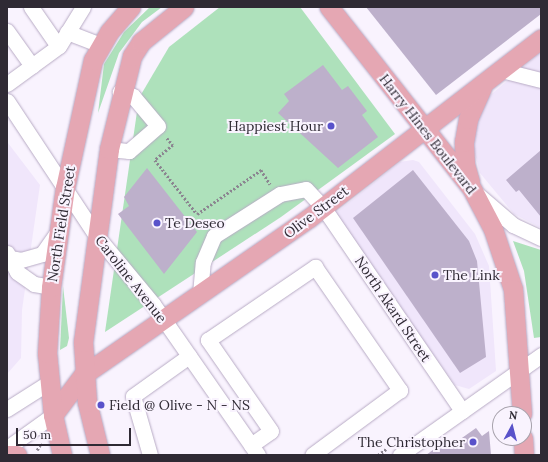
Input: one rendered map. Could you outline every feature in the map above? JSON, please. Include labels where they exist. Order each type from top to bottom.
[{"type":"main road","name":"North Field Street","points":[[62,455],[53,415],[48,382],[51,288],[65,188],[86,81],[101,45],[131,7]]},
{"type":"main road","points":[[100,455],[84,375],[84,323],[95,234],[109,149],[120,92],[132,56],[141,42],[184,7]]},
{"type":"main road","name":"Harry Hines Boulevard","points":[[329,7],[472,189],[506,259],[513,289],[521,406]]},
{"type":"main road","name":"Olive Street","points":[[53,415],[84,375],[323,207],[425,130],[541,39]]},
{"type":"main road","points":[[472,189],[464,164],[464,142],[474,101],[493,76]]},
{"type":"main road","name":"Olive Street","points":[[48,382],[84,375]]},
{"type":"main road","points":[[7,455],[17,455]]},
{"type":"street","points":[[31,7],[58,46]]},
{"type":"street","points":[[7,84],[58,46],[83,7]]},
{"type":"street","points":[[7,31],[32,66]]},
{"type":"street","points":[[67,32],[101,45]]},
{"type":"street","points":[[493,76],[541,80]]},
{"type":"street","points":[[109,149],[128,151],[158,126],[133,96],[120,92]]},
{"type":"street","name":"Caroline Avenue","points":[[7,101],[11,117],[65,188],[95,234],[164,320],[255,450]]},
{"type":"street","name":"North Akard Street","points":[[200,294],[206,248],[224,227],[288,190],[306,189],[323,207],[462,411]]},
{"type":"street","points":[[472,189],[513,225],[541,238]]},
{"type":"street","points":[[9,256],[21,260],[42,254],[59,230]]},
{"type":"street","points":[[9,256],[17,272],[34,284],[51,288]]},
{"type":"street","points":[[255,450],[271,431],[208,340],[315,267],[400,390],[312,455]]},
{"type":"street","points":[[150,455],[133,396],[192,360],[214,350]]},
{"type":"street","points":[[400,455],[541,355]]},
{"type":"street","points":[[7,409],[48,382]]},
{"type":"street","points":[[224,405],[243,391]]},
{"type":"street","points":[[7,448],[53,415]]},
{"type":"path","points":[[158,126],[173,145],[155,160],[197,214],[261,170],[271,185],[278,183]]},
{"type":"shaded area","points":[[541,52],[541,228],[514,214],[480,173],[473,146],[475,124],[487,98]]},
{"type":"shaded area","points":[[8,143],[40,185],[22,310],[21,358],[7,374]]},
{"type":"shaded area","name":"The Link","points":[[413,160],[419,162],[475,234],[489,266],[496,371],[469,389],[455,385],[333,215],[400,162]]},
{"type":"green space","points":[[150,7],[162,7],[142,22],[119,53],[98,113],[104,64],[124,32]]},
{"type":"green space","points":[[220,7],[300,7],[395,134],[281,217],[105,332],[139,98],[169,47]]},
{"type":"green space","points":[[513,241],[541,250],[541,337],[534,338],[524,271]]},
{"type":"green space","points":[[63,286],[69,338],[67,346],[60,350]]},
{"type":"building","points":[[366,7],[541,7],[541,14],[436,95]]},
{"type":"building","name":"Happiest Hour","points":[[323,65],[342,90],[348,86],[367,111],[362,115],[378,137],[338,168],[278,113],[289,101],[284,94]]},
{"type":"building","points":[[541,150],[541,217],[519,190],[516,192],[506,180]]},
{"type":"building","name":"Te Deseo","points":[[147,168],[197,232],[164,274],[118,214],[129,206],[124,197]]},
{"type":"building","name":"The Link","points":[[413,170],[469,241],[477,261],[486,357],[460,373],[353,218]]},
{"type":"building","name":"The Christopher","points":[[476,428],[482,436],[489,431],[491,455],[426,455],[448,439],[452,445]]},
{"type":"place","name":"Happiest Hour","points":[[331,126]]},
{"type":"place","name":"Te Deseo","points":[[157,223]]},
{"type":"place","name":"The Link","points":[[435,275]]},
{"type":"place","name":"Field @ Olive - N - NS","points":[[101,405]]},
{"type":"place","name":"The Christopher","points":[[473,442]]}]
